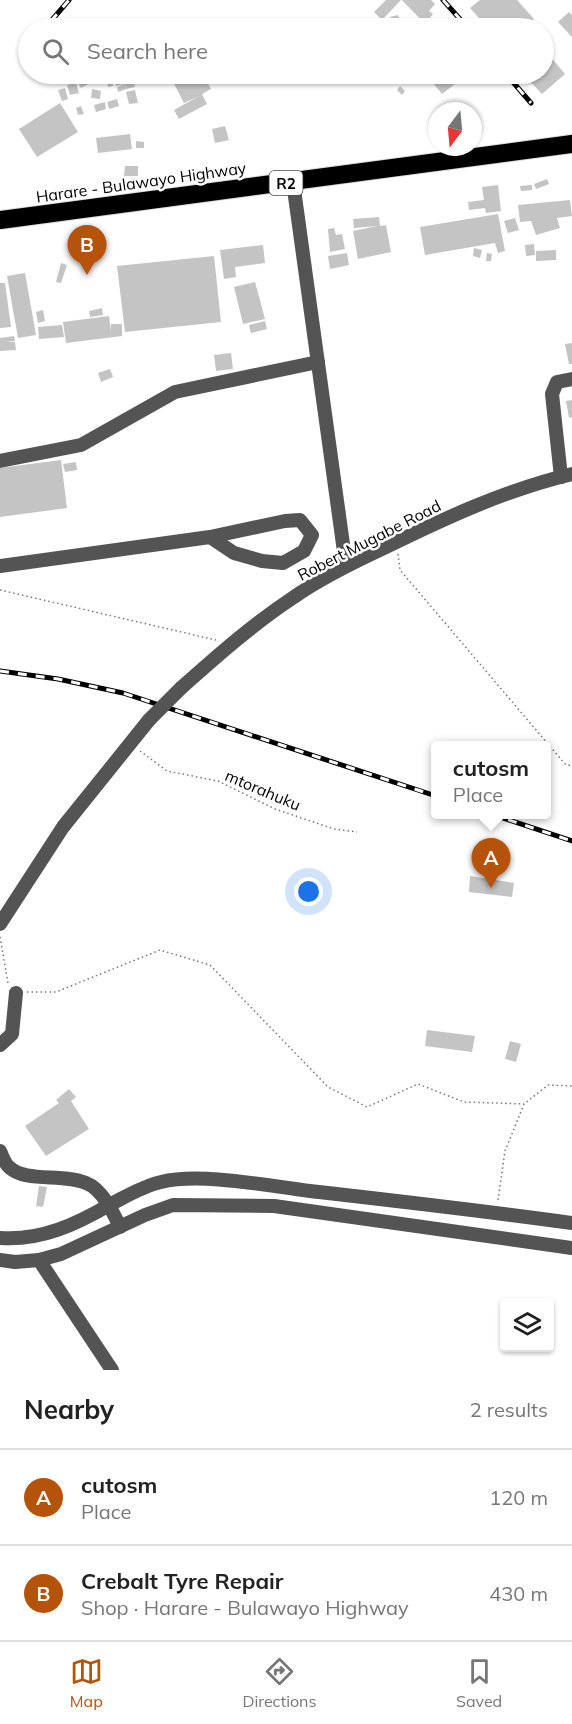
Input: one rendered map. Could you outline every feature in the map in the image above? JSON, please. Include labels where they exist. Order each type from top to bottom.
[{"type":"highway","name":"Harare - Bulawayo Highway","points":[[0,220],[572,144]]},
{"type":"street","points":[[293,182],[346,566]]},
{"type":"street","points":[[0,461],[81,444],[175,392],[318,362]]},
{"type":"street","points":[[567,476],[552,394],[557,382],[572,379]]},
{"type":"street","name":"Robert Mugabe Road","points":[[0,924],[63,827],[149,720],[231,644],[294,596],[346,566],[482,502],[567,476]]},
{"type":"street","points":[[0,566],[210,537],[285,521],[300,520],[312,535],[304,551],[283,563],[262,561],[234,553],[210,537]]},
{"type":"street","points":[[0,1045],[12,1034],[16,993]]},
{"type":"street","points":[[0,1151],[8,1167],[25,1176],[61,1177],[88,1183],[110,1205],[120,1227]]},
{"type":"street","points":[[0,1238],[26,1238],[50,1233],[78,1222],[132,1192],[161,1181],[194,1179],[254,1184],[572,1223]]},
{"type":"street","points":[[0,1260],[15,1262],[39,1260],[61,1254],[145,1215],[173,1205],[274,1206],[572,1248]]},
{"type":"street","points":[[39,1260],[112,1370]]},
{"type":"path","points":[[397,541],[400,570],[545,741]]},
{"type":"path","points":[[0,590],[231,644]]},
{"type":"path","name":"mtorahuku","points":[[132,745],[167,771],[218,781],[275,809],[334,829],[357,832]]},
{"type":"path","points":[[551,748],[565,764],[572,766]]},
{"type":"path","points":[[0,937],[8,983],[16,993],[56,992],[160,950],[210,965],[328,1087],[367,1107],[418,1084],[464,1102],[524,1104]]},
{"type":"path","points":[[496,1213],[505,1151],[524,1104],[548,1085],[572,1086]]},
{"type":"building","points":[[386,0],[401,0],[384,18],[380,18],[374,12]]},
{"type":"building","points":[[402,0],[431,0],[435,4],[429,11],[433,14],[430,18],[419,18]]},
{"type":"building","points":[[480,0],[517,0],[533,18],[479,18],[470,8]]},
{"type":"building","points":[[569,12],[572,15],[572,37],[558,22]]},
{"type":"building","points":[[554,61],[565,74],[554,84]]},
{"type":"building","points":[[76,84],[79,93],[70,95],[67,85]]},
{"type":"building","points":[[125,84],[134,84],[135,87],[126,89]]},
{"type":"building","points":[[125,84],[126,89],[118,92],[117,87]]},
{"type":"building","points":[[174,84],[208,84],[211,89],[202,94],[207,104],[179,119],[174,110],[199,96],[184,103]]},
{"type":"building","points":[[434,84],[455,84],[442,94]]},
{"type":"building","points":[[532,84],[554,84],[542,94]]},
{"type":"building","points":[[400,86],[405,91],[402,95],[397,90]]},
{"type":"building","points":[[65,88],[68,99],[62,101],[58,90]]},
{"type":"building","points":[[92,89],[101,91],[100,99],[91,98]]},
{"type":"building","points":[[135,90],[138,103],[129,104],[126,92]]},
{"type":"building","points":[[117,99],[119,106],[109,109],[107,102]]},
{"type":"building","points":[[105,102],[106,109],[96,112],[94,105]]},
{"type":"building","points":[[60,103],[78,132],[37,157],[19,129]]},
{"type":"building","points":[[81,106],[84,114],[78,115],[76,108]]},
{"type":"building","points":[[225,126],[229,140],[215,143],[212,129]]},
{"type":"building","points":[[130,134],[132,149],[98,153],[96,138]]},
{"type":"building","points":[[136,141],[144,142],[144,148],[136,148]]},
{"type":"building","points":[[125,166],[138,166],[138,176],[124,176]]},
{"type":"building","points":[[547,179],[549,184],[536,189],[534,184]]},
{"type":"building","points":[[498,185],[501,211],[486,213],[485,208],[469,210],[468,202],[484,200],[482,187]]},
{"type":"building","points":[[532,185],[532,190],[521,191],[520,186]]},
{"type":"building","points":[[570,200],[572,216],[557,218],[560,228],[536,235],[531,221],[520,222],[518,205]]},
{"type":"building","points":[[498,214],[505,251],[498,253],[495,243],[425,255],[420,227]]},
{"type":"building","points":[[379,217],[380,226],[386,225],[391,252],[358,259],[353,231],[377,226],[354,228],[353,219]]},
{"type":"building","points":[[515,218],[519,230],[508,233],[504,221]]},
{"type":"building","points":[[334,228],[336,235],[342,234],[345,249],[330,252],[328,229]]},
{"type":"building","points":[[534,244],[535,255],[526,256],[525,245]]},
{"type":"building","points":[[263,245],[265,263],[235,267],[236,277],[224,279],[220,250]]},
{"type":"building","points":[[474,248],[482,250],[480,258],[473,256]]},
{"type":"building","points":[[556,250],[556,260],[536,261],[536,251]]},
{"type":"building","points":[[347,253],[349,265],[330,269],[328,256]]},
{"type":"building","points":[[487,253],[492,254],[491,261],[486,261]]},
{"type":"building","points":[[214,256],[221,322],[125,332],[117,266]]},
{"type":"building","points":[[61,263],[67,265],[61,283],[56,282]]},
{"type":"building","points":[[25,273],[36,335],[18,338],[7,276]]},
{"type":"building","points":[[255,282],[265,319],[243,324],[234,287]]},
{"type":"building","points":[[0,283],[5,283],[11,327],[0,328]]},
{"type":"building","points":[[102,308],[103,315],[90,317],[89,311]]},
{"type":"building","points":[[43,310],[45,321],[38,323],[36,312]]},
{"type":"building","points":[[109,316],[111,331],[111,324],[122,324],[122,336],[66,343],[63,322]]},
{"type":"building","points":[[265,321],[267,329],[251,333],[249,325]]},
{"type":"building","points":[[62,325],[64,337],[39,339],[38,327]]},
{"type":"building","points":[[14,336],[15,341],[6,342],[15,342],[16,350],[0,351],[0,338]]},
{"type":"building","points":[[572,343],[572,364],[569,364],[565,344]]},
{"type":"building","points":[[231,353],[233,369],[216,371],[214,355]]},
{"type":"building","points":[[110,369],[113,377],[101,382],[98,373]]},
{"type":"building","points":[[572,400],[572,417],[569,418],[566,401]]},
{"type":"building","points":[[61,460],[67,508],[0,517],[0,468]]},
{"type":"building","points":[[76,462],[77,470],[65,472],[63,464]]},
{"type":"building","points":[[470,876],[514,883],[512,897],[469,892]]},
{"type":"building","points":[[427,1030],[475,1036],[472,1052],[425,1046]]},
{"type":"building","points":[[510,1041],[521,1044],[516,1062],[505,1059]]},
{"type":"building","points":[[69,1089],[76,1097],[71,1101],[89,1129],[46,1156],[25,1126],[59,1103],[56,1100]]},
{"type":"building","points":[[39,1186],[47,1187],[43,1207],[36,1206]]},
{"type":"railway","points":[[54,18],[69,0]]},
{"type":"railway","points":[[443,0],[459,18]]},
{"type":"railway","points":[[515,84],[531,103]]},
{"type":"railway","points":[[0,671],[58,679],[123,693],[431,794]]},
{"type":"railway","points":[[506,819],[572,841]]},
{"type":"place","name":"Crebalt Tyre Repair","points":[[87,275]]},
{"type":"place","name":"cutosm","points":[[491,888]]}]
